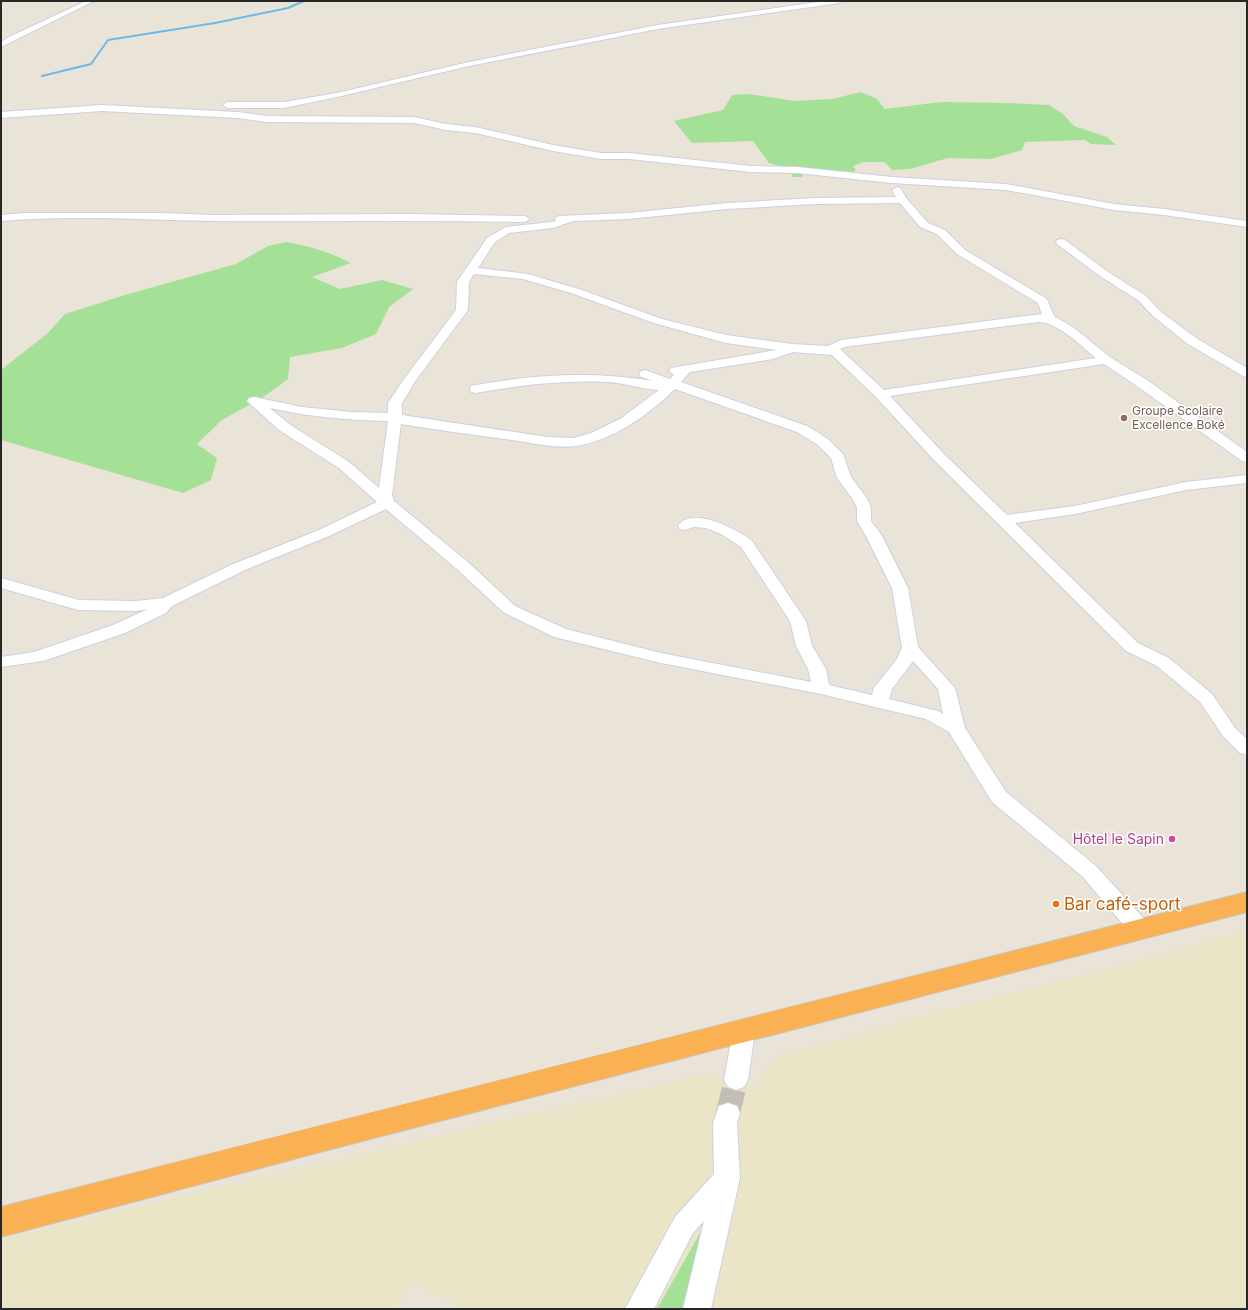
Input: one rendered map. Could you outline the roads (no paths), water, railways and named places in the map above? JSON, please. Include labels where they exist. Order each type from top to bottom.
[{"type":"highway","points":[[1,1222],[328,1136],[1247,902]]},
{"type":"street","points":[[1,45],[24,31],[91,1]]},
{"type":"street","points":[[219,105],[284,106],[469,64],[658,27],[839,1]]},
{"type":"street","points":[[1,115],[102,108],[204,105]]},
{"type":"street","points":[[102,108],[238,115],[267,119],[414,120],[446,127],[475,130],[553,148],[601,156],[629,156],[751,169],[797,170],[892,180],[1006,187],[1114,207],[1164,212],[1247,224]]},
{"type":"street","points":[[892,180],[903,200],[924,225],[942,232],[961,252],[1043,301],[1049,318]]},
{"type":"street","points":[[1,218],[24,216],[161,216],[215,218],[409,217],[438,219],[570,219],[628,216],[727,206],[815,201],[903,200]]},
{"type":"street","points":[[387,502],[385,495],[395,417],[395,403],[410,379],[462,310],[463,282],[472,271],[491,240],[506,230],[553,225],[570,219]]},
{"type":"street","points":[[1061,242],[1104,274],[1142,298],[1157,314],[1192,341],[1247,373]]},
{"type":"street","points":[[472,271],[524,276],[581,293],[658,321],[726,339],[792,348],[830,350],[836,352],[881,394],[939,457],[1132,647],[1163,662],[1206,698],[1229,732],[1247,749]]},
{"type":"street","points":[[830,350],[841,344],[1038,318],[1049,318],[1070,331],[1106,360],[1142,383],[1247,458]]},
{"type":"street","points":[[792,348],[773,355],[686,370],[644,374],[670,386],[802,429],[823,442],[838,457],[844,478],[861,500],[864,508],[864,521],[874,536],[900,588],[910,648],[946,688],[956,728],[1000,797],[1089,871],[1141,930]]},
{"type":"street","points":[[881,394],[1106,360]]},
{"type":"street","points":[[686,370],[639,413],[608,432],[580,442],[547,441],[401,420],[395,417],[351,416],[302,411],[254,401],[284,427],[344,465],[464,567],[509,609],[560,633],[661,658],[821,689],[879,702],[932,715],[956,728]]},
{"type":"street","points":[[476,389],[500,384],[561,379],[624,380],[670,386]]},
{"type":"street","points":[[1004,520],[1075,510],[1186,486],[1247,479]]},
{"type":"street","points":[[1,583],[78,605],[136,606],[167,602],[239,567],[324,533],[387,502]]},
{"type":"street","points":[[685,526],[688,524],[703,522],[737,535],[747,544],[798,621],[804,646],[817,668],[821,689]]},
{"type":"street","points":[[1,662],[37,658],[119,629],[160,610],[167,602]]},
{"type":"street","points":[[879,702],[883,688],[904,660],[910,648]]},
{"type":"street","points":[[736,1080],[744,1031]]},
{"type":"street","points":[[697,1309],[727,1178],[725,1123],[728,1113]]},
{"type":"street","points":[[639,1309],[684,1225],[727,1178]]},
{"type":"waterway","points":[[42,76],[91,64],[108,40],[215,23],[288,8],[304,1]]},
{"type":"tunnel","points":[[728,1113],[736,1080]]},
{"type":"place","name":"Groupe Scolaire Excellence Boké","points":[[1124,418]]},
{"type":"place","name":"Hôtel le Sapin","points":[[1172,839]]},
{"type":"place","name":"Bar café-sport","points":[[1056,904]]}]
